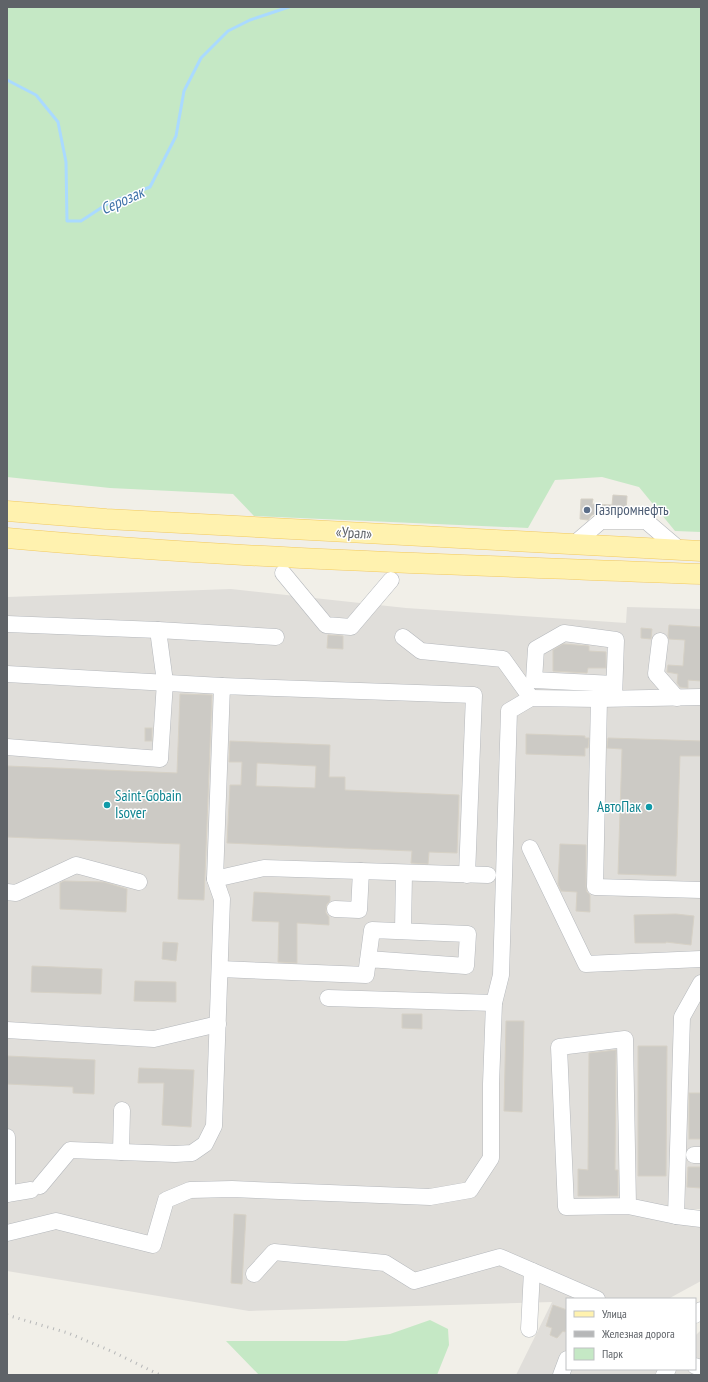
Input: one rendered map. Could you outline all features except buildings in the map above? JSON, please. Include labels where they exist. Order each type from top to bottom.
[{"type":"main road","name":"«Урал»","points":[[7,511],[114,519],[701,551]]},
{"type":"main road","name":"«Урал»","points":[[7,538],[96,546],[346,559],[701,574]]},
{"type":"street","points":[[573,545],[601,521],[646,521],[680,550]]},
{"type":"street","points":[[283,573],[326,626],[350,627],[391,580]]},
{"type":"street","points":[[7,624],[158,630],[276,637]]},
{"type":"street","points":[[7,747],[160,759],[165,682],[158,630]]},
{"type":"street","points":[[609,694],[534,680],[536,649],[564,633],[616,640],[609,694],[595,887],[701,890]]},
{"type":"street","points":[[403,637],[421,651],[503,659],[531,698]]},
{"type":"street","points":[[660,641],[656,674],[677,698]]},
{"type":"street","points":[[7,674],[222,686],[474,695],[467,875]]},
{"type":"street","points":[[7,1137],[7,1194],[36,1188],[70,1150],[175,1154],[192,1152],[205,1144],[214,1126],[222,900],[215,879],[222,686]]},
{"type":"street","points":[[7,1233],[56,1222],[153,1245],[166,1200],[190,1190],[232,1189],[430,1197],[470,1190],[492,1158],[491,1084],[494,1003],[501,975],[509,710],[531,698],[609,694],[677,698],[701,697]]},
{"type":"street","points":[[530,848],[586,964],[701,959]]},
{"type":"street","points":[[7,892],[16,893],[76,865],[139,882]]},
{"type":"street","points":[[215,879],[264,868],[488,875]]},
{"type":"street","points":[[335,909],[359,910],[361,871]]},
{"type":"street","points":[[403,932],[404,873]]},
{"type":"street","points":[[220,969],[366,975],[368,959],[372,930],[468,934],[466,966],[368,959]]},
{"type":"street","points":[[676,1216],[682,1017],[701,983]]},
{"type":"street","points":[[328,998],[494,1003]]},
{"type":"street","points":[[7,1030],[154,1039],[218,1024]]},
{"type":"street","points":[[628,1206],[625,1039],[559,1047],[566,1207],[628,1206],[676,1216],[701,1219]]},
{"type":"street","points":[[120,1152],[122,1110]]},
{"type":"street","points":[[254,1274],[274,1252],[385,1263],[414,1282],[500,1257],[595,1298]]},
{"type":"street","points":[[529,1329],[532,1271]]},
{"type":"street","points":[[561,1375],[566,1362]]},
{"type":"shaded area","points":[[231,589],[406,608],[626,623],[627,607],[701,609],[701,1209],[691,1209],[701,1213],[701,1281],[670,1298],[566,1298],[566,1370],[696,1370],[696,1335],[701,1330],[701,1375],[516,1375],[552,1302],[249,1311],[7,1271],[7,597]]},
{"type":"green space","points":[[7,7],[701,7],[701,532],[675,531],[639,487],[602,477],[555,480],[528,528],[254,516],[233,494],[110,488],[7,477]]},
{"type":"green space","points":[[430,1320],[448,1329],[449,1345],[437,1375],[259,1375],[226,1341],[346,1341],[390,1334]]},
{"type":"waterway","name":"Серозак","points":[[7,80],[36,95],[58,122],[66,162],[67,221],[81,221],[107,204],[150,187],[176,136],[184,91],[201,58],[228,31],[250,20],[289,7]]},
{"type":"railway","points":[[7,1315],[68,1333],[111,1351],[160,1375]]},
{"type":"place","name":"Газпромнефть","points":[[587,510]]},
{"type":"place","name":"Saint-Gobain Isover","points":[[107,805]]},
{"type":"place","name":"АвтоПак","points":[[649,807]]}]
